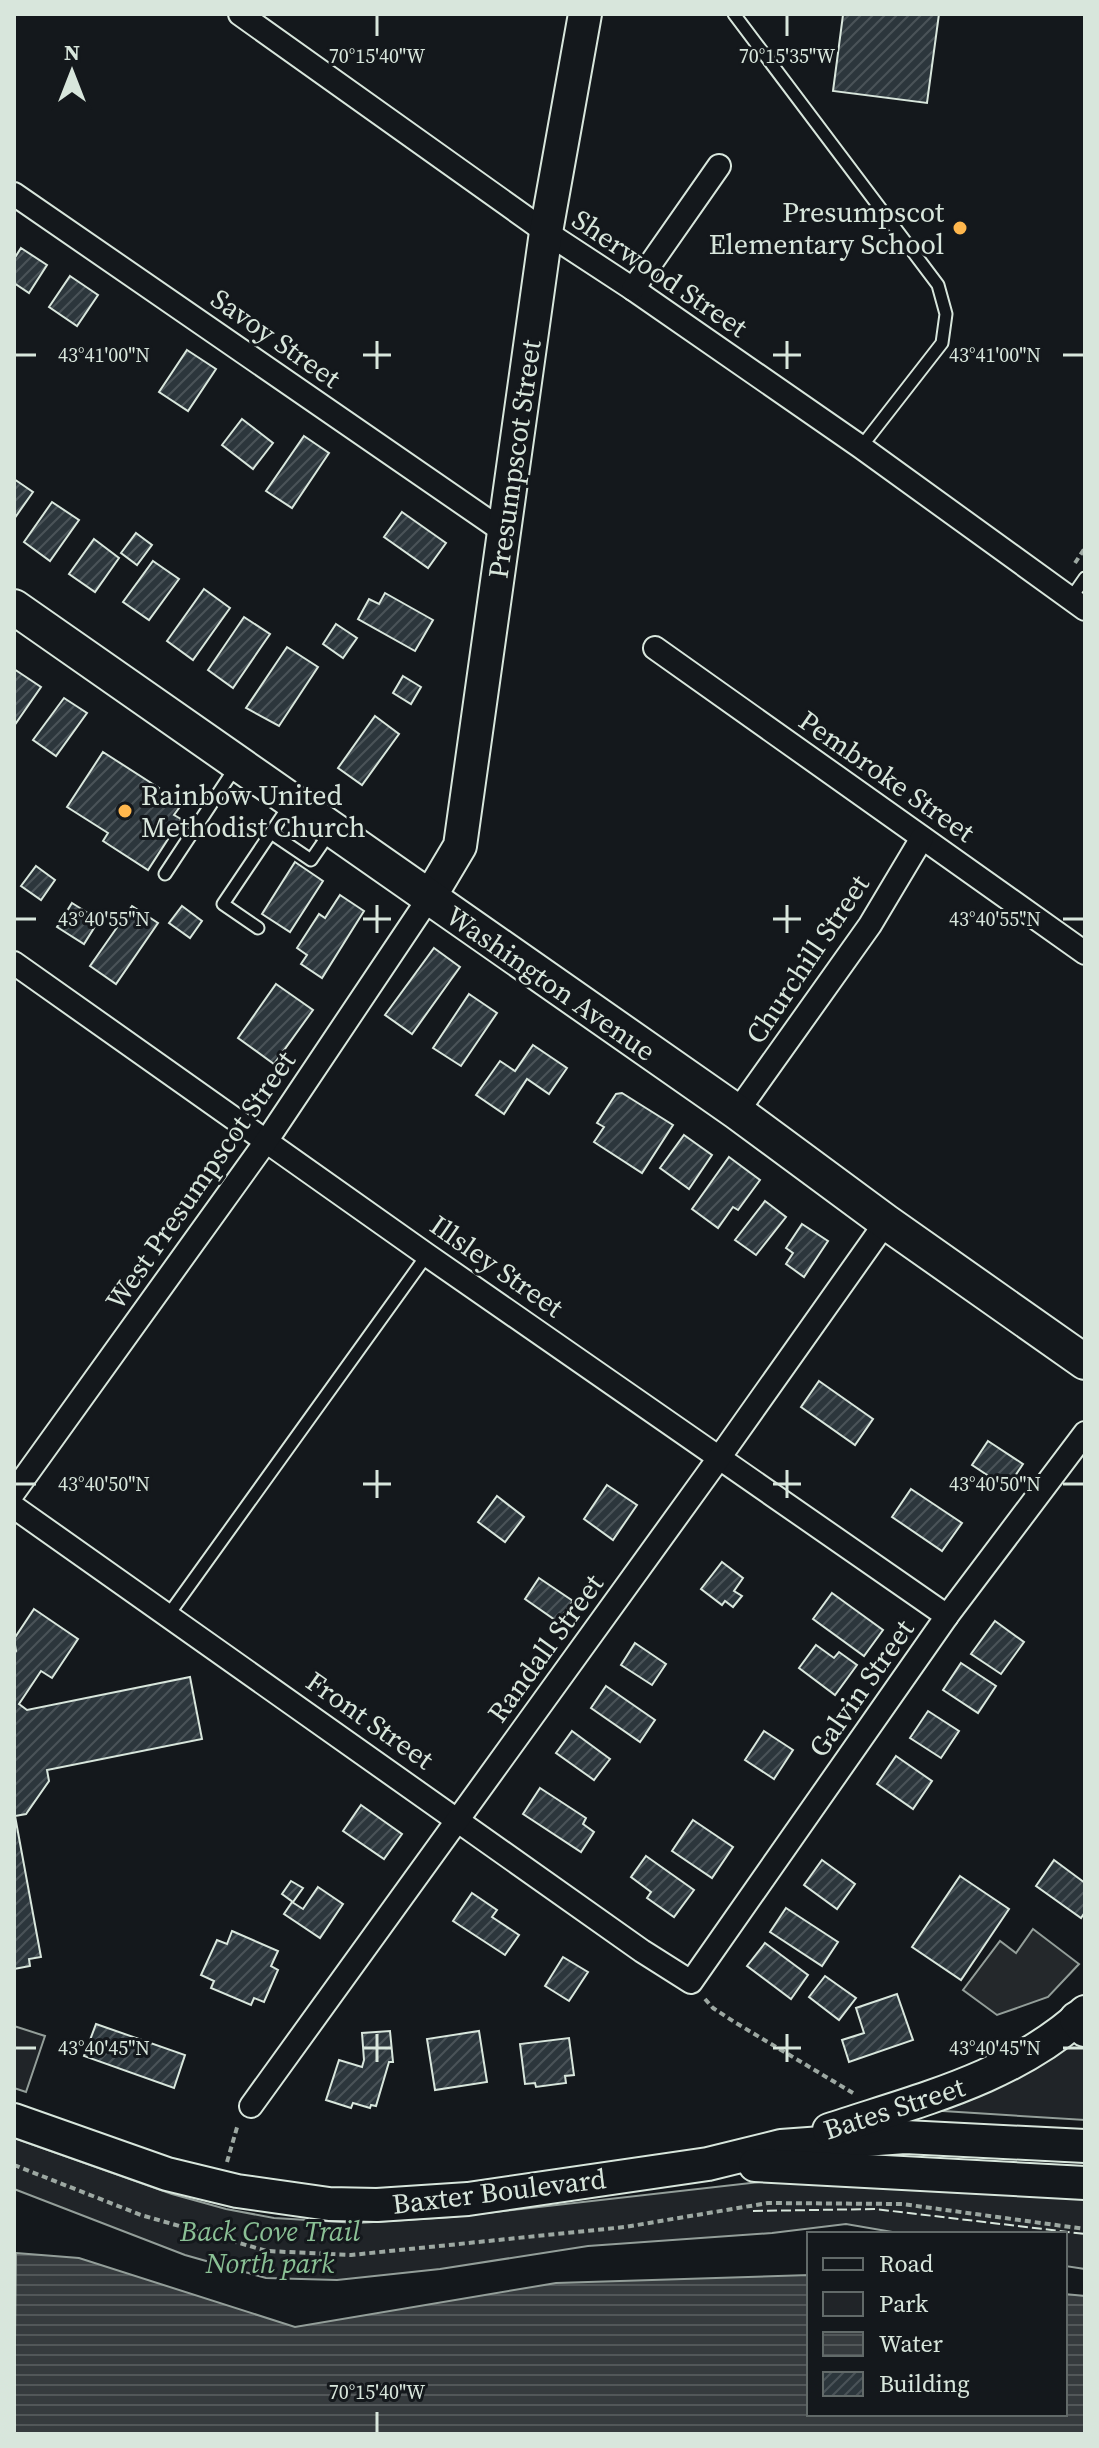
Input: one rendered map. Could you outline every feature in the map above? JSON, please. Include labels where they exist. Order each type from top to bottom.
[{"type":"main road","name":"Washington Avenue","points":[[14,607],[737,1112],[886,1222],[1085,1362]]},
{"type":"street","name":"Sherwood Street","points":[[240,14],[546,232],[861,447],[1078,604]]},
{"type":"street","name":"Presumpscot Street","points":[[429,898],[460,846],[546,232],[585,14]]},
{"type":"street","points":[[633,289],[719,166]]},
{"type":"street","name":"Savoy Street","points":[[14,194],[503,531]]},
{"type":"street","name":"Pembroke Street","points":[[655,648],[1085,953]]},
{"type":"street","name":"Churchill Street","points":[[737,1112],[870,925],[922,838]]},
{"type":"street","name":"West Presumpscot Street","points":[[14,1492],[267,1140],[429,898]]},
{"type":"street","name":"Illsley Street","points":[[14,963],[427,1255],[947,1616]]},
{"type":"street","name":"Randall Street","points":[[244,2114],[886,1222]]},
{"type":"street","name":"Galvin Street","points":[[691,1982],[947,1616],[1085,1433]]},
{"type":"street","name":"Front Street","points":[[14,1507],[642,1951],[691,1982]]},
{"type":"street","name":"Bates Street","points":[[781,2146],[973,2082],[1018,2061],[1082,2020]]},
{"type":"street","name":"Baxter Boulevard","points":[[14,2120],[167,2174],[237,2191],[329,2204],[424,2204],[708,2164],[781,2146],[905,2137],[1085,2146]]},
{"type":"street","name":"Baxter Boulevard","points":[[708,2164],[1085,2183]]},
{"type":"lane","points":[[734,14],[938,285],[946,314],[942,343],[861,447]]},
{"type":"lane","points":[[1078,604],[1085,578]]},
{"type":"lane","points":[[165,874],[238,764]]},
{"type":"lane","points":[[258,928],[223,904],[291,802]]},
{"type":"lane","points":[[271,833],[311,860],[331,830]]},
{"type":"lane","points":[[169,1614],[427,1255]]},
{"type":"path","points":[[691,1982],[713,2008],[832,2079],[857,2098]]},
{"type":"path","points":[[227,2161],[244,2114]]},
{"type":"path","points":[[902,2204],[1085,2229]]},
{"type":"green space","points":[[14,2026],[45,2036],[26,2092],[14,2088]]},
{"type":"green space","points":[[1085,2035],[1085,2120],[911,2109]]},
{"type":"green space","name":"Back Cove Trail North park","points":[[14,2138],[172,2194],[226,2209],[274,2218],[358,2223],[451,2217],[786,2179],[1085,2197],[1085,2269],[1067,2266],[1067,2232],[892,2232],[846,2224],[772,2233],[588,2246],[440,2269],[337,2280],[266,2278],[185,2255],[14,2189]]},
{"type":"shaded area","points":[[1033,1929],[1079,1964],[1048,1997],[997,2015],[963,1990],[1000,1941],[1016,1953]]},
{"type":"water","points":[[16,2253],[79,2258],[295,2327],[556,2283],[807,2275],[807,2416],[1067,2416],[1067,2294],[1085,2296],[1085,2434],[14,2434]]},
{"type":"building","points":[[834,14],[939,14],[927,103],[833,91],[843,15]]},
{"type":"building","points":[[21,248],[47,265],[29,293],[14,283],[14,259]]},
{"type":"building","points":[[70,276],[98,295],[77,326],[49,307]]},
{"type":"building","points":[[187,350],[216,369],[188,411],[159,392]]},
{"type":"building","points":[[242,419],[273,443],[253,469],[222,445]]},
{"type":"building","points":[[304,436],[329,453],[292,508],[266,491]]},
{"type":"building","points":[[14,479],[33,492],[14,519]]},
{"type":"building","points":[[52,502],[79,520],[50,561],[24,542]]},
{"type":"building","points":[[402,512],[446,543],[428,568],[384,537]]},
{"type":"building","points":[[136,533],[152,545],[137,565],[121,553]]},
{"type":"building","points":[[94,539],[119,558],[95,592],[69,574]]},
{"type":"building","points":[[153,561],[179,579],[149,620],[123,602]]},
{"type":"building","points":[[204,589],[230,608],[193,660],[167,641]]},
{"type":"building","points":[[385,593],[433,620],[415,651],[358,619],[369,599],[379,604]]},
{"type":"building","points":[[244,617],[270,634],[233,688],[208,670]]},
{"type":"building","points":[[336,624],[357,638],[343,658],[323,644]]},
{"type":"building","points":[[287,647],[318,667],[279,726],[246,708]]},
{"type":"building","points":[[14,669],[41,687],[14,726]]},
{"type":"building","points":[[403,676],[421,687],[411,704],[393,693]]},
{"type":"building","points":[[64,698],[87,713],[56,756],[33,740]]},
{"type":"building","points":[[375,716],[399,734],[362,785],[338,768]]},
{"type":"building","name":"Rainbow United Methodist Church","points":[[103,752],[159,788],[156,793],[179,808],[174,815],[181,819],[148,870],[103,841],[108,833],[67,807]]},
{"type":"building","points":[[295,862],[323,881],[290,932],[262,914]]},
{"type":"building","points":[[36,866],[55,880],[41,900],[21,886]]},
{"type":"building","points":[[340,895],[364,911],[322,978],[301,964],[307,955],[297,948],[319,914],[325,918]]},
{"type":"building","points":[[72,903],[99,920],[84,944],[57,927]]},
{"type":"building","points":[[132,906],[158,923],[116,984],[90,966]]},
{"type":"building","points":[[182,906],[202,921],[190,938],[169,923]]},
{"type":"building","points":[[434,948],[460,967],[412,1034],[385,1015]]},
{"type":"building","points":[[276,984],[313,1010],[274,1064],[238,1038]]},
{"type":"building","points":[[469,994],[497,1013],[461,1066],[433,1048]]},
{"type":"building","points":[[533,1045],[567,1068],[549,1094],[527,1079],[504,1114],[476,1095],[500,1061],[515,1071]]},
{"type":"building","points":[[622,1093],[673,1125],[642,1173],[594,1142],[604,1127],[597,1123],[616,1094]]},
{"type":"building","points":[[684,1135],[712,1155],[689,1189],[660,1168]]},
{"type":"building","points":[[729,1157],[760,1180],[738,1210],[733,1207],[718,1228],[692,1209]]},
{"type":"building","points":[[765,1201],[786,1217],[756,1255],[735,1240]]},
{"type":"building","points":[[802,1224],[828,1241],[804,1277],[786,1264],[793,1253],[786,1248]]},
{"type":"building","points":[[819,1381],[873,1419],[855,1445],[801,1407]]},
{"type":"building","points":[[988,1441],[1023,1464],[1007,1488],[972,1465]]},
{"type":"building","points":[[607,1485],[637,1505],[613,1540],[584,1519]]},
{"type":"building","points":[[911,1489],[962,1523],[942,1551],[892,1517]]},
{"type":"building","points":[[497,1496],[524,1517],[505,1542],[478,1522]]},
{"type":"building","points":[[722,1562],[743,1578],[734,1591],[742,1596],[733,1607],[725,1601],[722,1605],[701,1589]]},
{"type":"building","points":[[539,1578],[573,1601],[558,1622],[525,1599]]},
{"type":"building","points":[[832,1593],[883,1630],[864,1656],[813,1619]]},
{"type":"building","points":[[34,1609],[78,1639],[52,1678],[41,1671],[19,1704],[27,1710],[190,1677],[202,1739],[47,1770],[49,1781],[26,1814],[15,1816],[41,1957],[29,1959],[30,1966],[14,1969],[14,1639]]},
{"type":"building","points":[[995,1621],[1024,1642],[1001,1674],[971,1654]]},
{"type":"building","points":[[635,1643],[666,1664],[652,1685],[621,1665]]},
{"type":"building","points":[[816,1645],[834,1658],[839,1652],[857,1665],[835,1695],[799,1668]]},
{"type":"building","points":[[961,1663],[996,1686],[978,1713],[943,1690]]},
{"type":"building","points":[[606,1686],[655,1720],[640,1742],[591,1708]]},
{"type":"building","points":[[928,1711],[959,1731],[941,1758],[910,1738]]},
{"type":"building","points":[[572,1731],[610,1759],[594,1780],[556,1753]]},
{"type":"building","points":[[764,1731],[793,1750],[774,1779],[745,1760]]},
{"type":"building","points":[[896,1756],[932,1781],[913,1809],[877,1784]]},
{"type":"building","points":[[540,1788],[586,1818],[583,1824],[594,1832],[581,1852],[523,1814]]},
{"type":"building","points":[[361,1805],[402,1834],[384,1859],[343,1831]]},
{"type":"building","points":[[693,1820],[733,1847],[712,1878],[672,1851]]},
{"type":"building","points":[[646,1856],[694,1890],[674,1917],[647,1898],[651,1892],[631,1877]]},
{"type":"building","points":[[822,1860],[855,1884],[837,1909],[804,1885]]},
{"type":"building","points":[[1054,1860],[1085,1883],[1085,1912],[1081,1918],[1036,1886]]},
{"type":"building","points":[[960,1876],[1009,1909],[961,1980],[912,1947]]},
{"type":"building","points":[[291,1881],[303,1888],[293,1902],[282,1894]]},
{"type":"building","points":[[318,1887],[343,1904],[320,1938],[284,1914],[292,1902],[303,1909]]},
{"type":"building","points":[[472,1893],[497,1910],[492,1917],[519,1935],[505,1955],[453,1921]]},
{"type":"building","points":[[786,1908],[838,1942],[822,1966],[770,1932]]},
{"type":"building","points":[[232,1931],[278,1951],[271,1966],[278,1970],[264,2002],[254,1998],[251,2005],[211,1988],[214,1981],[201,1975],[217,1940],[227,1944]]},
{"type":"building","points":[[765,1943],[808,1975],[791,1999],[747,1966]]},
{"type":"building","points":[[563,1957],[588,1972],[569,2001],[545,1986]]},
{"type":"building","points":[[825,1976],[856,1998],[839,2020],[809,1997]]},
{"type":"building","points":[[897,1994],[913,2040],[849,2062],[842,2040],[864,2033],[856,2008]]},
{"type":"building","points":[[96,2024],[185,2055],[174,2088],[84,2056]]},
{"type":"building","points":[[390,2031],[393,2062],[389,2062],[376,2106],[371,2105],[370,2108],[353,2103],[351,2108],[326,2100],[339,2060],[362,2067],[362,2033]]},
{"type":"building","points":[[479,2031],[487,2082],[435,2090],[427,2039]]},
{"type":"building","points":[[569,2038],[574,2075],[565,2076],[566,2083],[536,2087],[535,2083],[525,2084],[520,2044]]},
{"type":"fence","points":[[753,2211],[875,2209],[1085,2234]]},
{"type":"place","name":"Presumpscot Elementary School","points":[[960,228]]},
{"type":"place","name":"Rainbow United Methodist Church","points":[[125,811]]}]
